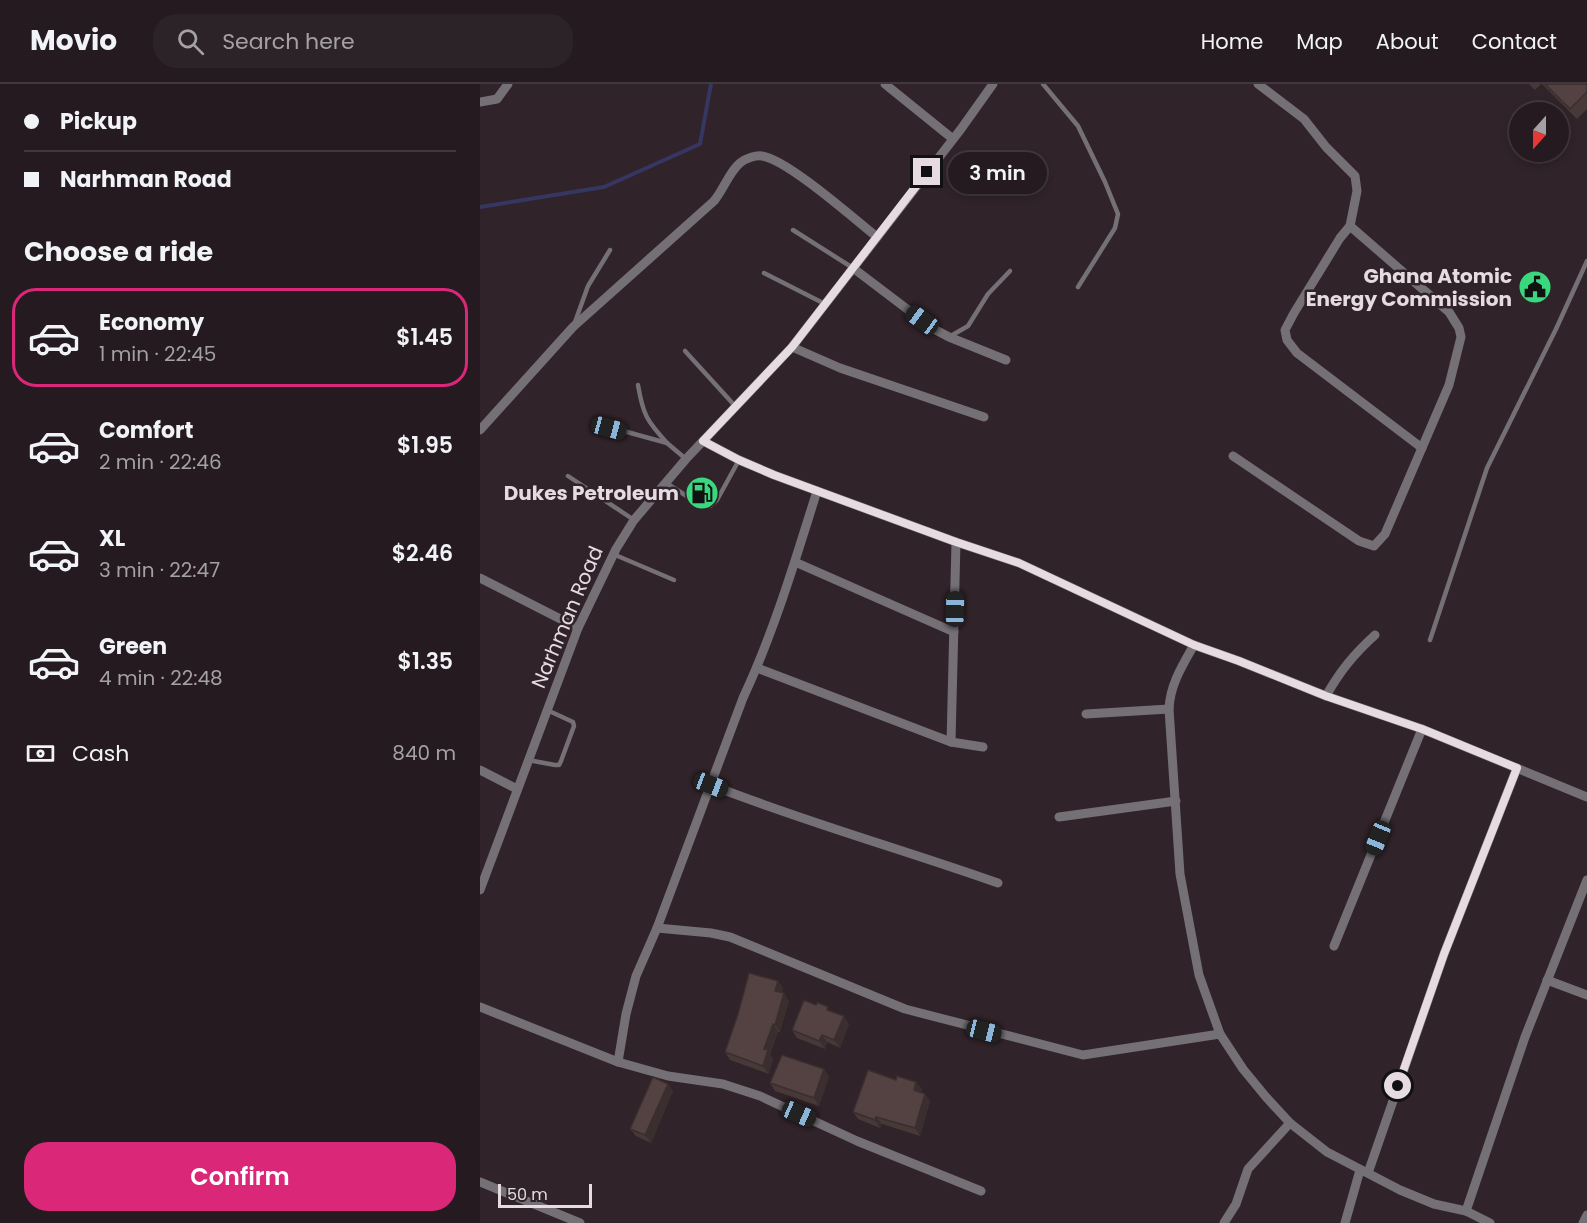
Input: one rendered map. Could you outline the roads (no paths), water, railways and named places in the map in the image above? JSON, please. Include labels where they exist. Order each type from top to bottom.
[{"type":"street","points":[[480,102],[496,99],[508,84]]},
{"type":"street","points":[[885,84],[953,139]]},
{"type":"street","name":"Narhman Road","points":[[480,890],[578,628],[614,554],[634,520],[686,459],[792,347],[993,84]]},
{"type":"street","points":[[1258,84],[1304,119],[1326,147],[1355,176],[1357,191],[1350,226],[1293,313],[1286,330],[1287,340],[1297,353],[1422,448]]},
{"type":"street","points":[[480,430],[573,327],[714,201],[723,191],[740,162],[751,157],[762,156],[776,161],[791,170],[877,237]]},
{"type":"street","points":[[1233,456],[1359,541],[1374,546],[1385,534],[1449,385],[1461,337],[1459,328],[1449,312],[1350,226]]},
{"type":"street","points":[[852,268],[932,328],[1006,360]]},
{"type":"street","points":[[792,347],[840,368],[984,417]]},
{"type":"street","points":[[703,441],[739,460],[817,491],[1030,567],[1194,645],[1326,696],[1422,729],[1587,797]]},
{"type":"street","points":[[618,1062],[626,1014],[636,976],[657,928],[743,698],[757,668],[817,491]]},
{"type":"street","points":[[951,742],[956,542]]},
{"type":"street","points":[[795,561],[954,632]]},
{"type":"street","points":[[480,578],[578,628]]},
{"type":"street","points":[[1326,696],[1337,676],[1354,654],[1376,635]]},
{"type":"street","points":[[1194,645],[1174,681],[1169,709],[1180,874],[1199,975],[1220,1034],[1243,1069],[1290,1123],[1328,1152],[1400,1190],[1434,1204],[1466,1211],[1490,1223]]},
{"type":"street","points":[[757,668],[951,742],[983,747]]},
{"type":"street","points":[[1086,714],[1169,709]]},
{"type":"street","points":[[1334,946],[1422,729]]},
{"type":"street","points":[[1345,1223],[1444,954],[1517,768]]},
{"type":"street","points":[[480,770],[518,789]]},
{"type":"street","points":[[711,785],[790,816],[998,883]]},
{"type":"street","points":[[1059,817],[1176,801]]},
{"type":"street","points":[[1466,1211],[1525,1037],[1587,880]]},
{"type":"street","points":[[657,928],[711,933],[730,938],[905,1009],[1083,1055],[1220,1034]]},
{"type":"street","points":[[1547,980],[1587,995]]},
{"type":"street","points":[[480,1007],[618,1062],[668,1076],[723,1084],[760,1096],[857,1141],[981,1191]]},
{"type":"street","points":[[1224,1223],[1236,1204],[1248,1169],[1290,1123]]},
{"type":"street","points":[[480,1182],[580,1223]]},
{"type":"street","points":[[549,1223],[553,1213]]},
{"type":"street","points":[[1583,1223],[1587,1215]]},
{"type":"lane","points":[[1042,84],[1078,126],[1106,182],[1118,214],[1114,228],[1078,287]]},
{"type":"lane","points":[[793,230],[852,268]]},
{"type":"lane","points":[[573,327],[588,286],[610,250]]},
{"type":"lane","points":[[1430,640],[1487,468],[1587,261]]},
{"type":"lane","points":[[949,337],[968,326],[988,294],[1010,271]]},
{"type":"lane","points":[[764,273],[825,304]]},
{"type":"lane","points":[[685,351],[736,407]]},
{"type":"lane","points":[[638,385],[642,409],[648,422],[686,459]]},
{"type":"lane","points":[[609,428],[667,443]]},
{"type":"lane","points":[[665,483],[701,505],[710,506],[717,500],[739,460]]},
{"type":"lane","points":[[568,476],[634,520]]},
{"type":"lane","points":[[614,554],[674,580]]},
{"type":"lane","points":[[528,760],[555,765],[559,765],[561,761],[574,726],[573,722],[547,710]]},
{"type":"waterway","points":[[480,207],[604,187],[700,144],[711,84]]},
{"type":"place","name":"Ghana Atomic Energy Commission","points":[[1535,287]]},
{"type":"place","name":"Dukes Petroleum","points":[[702,493]]}]
